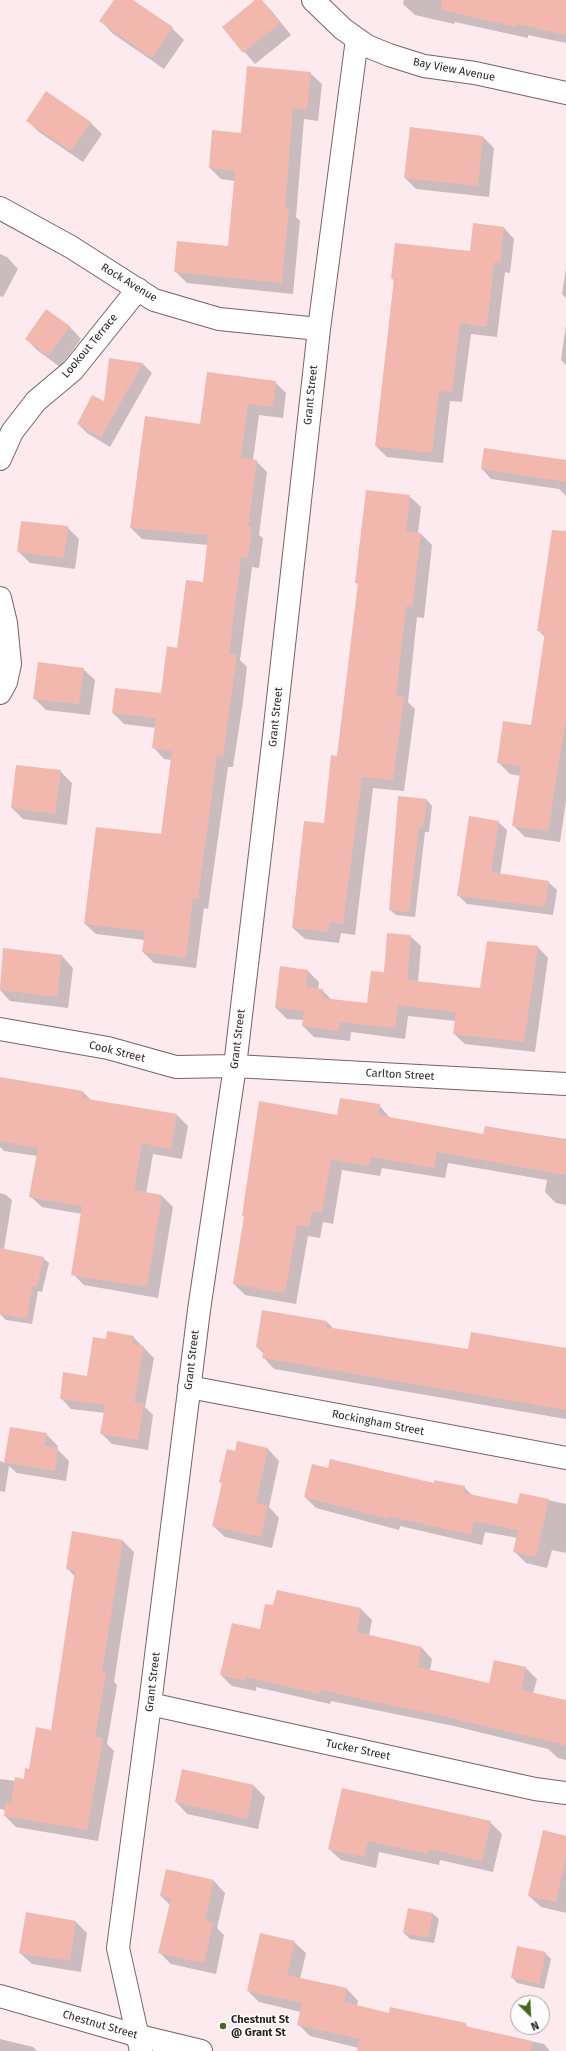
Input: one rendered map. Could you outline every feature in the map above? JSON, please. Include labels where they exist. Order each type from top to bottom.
[{"type":"street","name":"Bay View Avenue","points":[[313,0],[342,29],[357,39],[389,55],[424,66],[475,73],[566,92]]},
{"type":"street","name":"Grant Street","points":[[140,2044],[118,1948],[189,1388],[235,1066],[273,744],[319,329],[357,39]]},
{"type":"street","name":"Rock Avenue","points":[[0,208],[70,247],[154,300],[219,319],[319,329]]},
{"type":"street","name":"Lookout Terrace","points":[[0,458],[12,432],[36,401],[56,386],[73,370],[138,289]]},
{"type":"street","points":[[0,598],[6,623],[10,664],[6,682],[0,693]]},
{"type":"street","name":"Cook Street","points":[[0,1029],[108,1048],[176,1067],[235,1066]]},
{"type":"street","name":"Carlton Street","points":[[235,1066],[566,1084]]},
{"type":"street","name":"Rockingham Street","points":[[189,1388],[566,1458]]},
{"type":"street","name":"Tucker Street","points":[[150,1704],[535,1789],[566,1793]]},
{"type":"street","name":"Chestnut Street","points":[[0,1996],[140,2044],[201,2051]]},
{"type":"building","points":[[114,0],[133,0],[173,27],[152,58],[99,21]]},
{"type":"building","points":[[255,0],[262,0],[280,23],[243,53],[222,27]]},
{"type":"building","points":[[442,0],[566,0],[566,35],[517,24],[516,27],[441,10]]},
{"type":"building","points":[[247,66],[311,72],[307,110],[293,108],[285,208],[289,208],[282,283],[174,272],[177,241],[228,246],[235,171],[209,168],[212,130],[241,133]]},
{"type":"building","points":[[46,91],[91,122],[71,151],[26,121]]},
{"type":"building","points":[[410,127],[483,136],[478,186],[404,178]]},
{"type":"building","points":[[473,223],[504,227],[500,263],[494,262],[487,327],[460,323],[452,392],[439,391],[432,453],[375,446],[394,279],[391,279],[395,243],[470,251]]},
{"type":"building","points":[[46,309],[70,326],[48,356],[25,339]]},
{"type":"building","points":[[109,358],[143,363],[100,439],[100,437],[77,424],[92,395],[104,401]]},
{"type":"building","points":[[207,372],[276,381],[273,407],[248,404],[241,458],[257,460],[248,526],[252,527],[248,558],[241,557],[229,654],[237,655],[223,757],[217,756],[198,898],[193,898],[186,958],[142,952],[145,931],[84,924],[96,827],[161,834],[172,751],[152,748],[156,718],[112,713],[115,688],[161,693],[167,646],[177,648],[186,580],[203,582],[208,535],[130,528],[145,416],[200,424]]},
{"type":"building","points":[[484,448],[566,460],[566,482],[481,469]]},
{"type":"building","points":[[366,490],[410,495],[406,531],[421,533],[412,607],[406,606],[396,696],[404,697],[393,780],[362,777],[343,924],[330,922],[328,932],[292,928],[304,821],[324,823],[331,755],[337,756],[358,583],[355,583]]},
{"type":"building","points":[[21,521],[68,526],[64,558],[17,552]]},
{"type":"building","points":[[552,530],[566,531],[566,718],[548,831],[512,826],[521,766],[497,763],[503,721],[531,725],[545,632],[537,631]]},
{"type":"building","points":[[38,662],[84,668],[79,704],[33,699]]},
{"type":"building","points":[[16,765],[61,770],[55,814],[11,808]]},
{"type":"building","points":[[398,796],[427,799],[423,827],[419,827],[409,912],[389,910]]},
{"type":"building","points":[[469,816],[499,821],[491,872],[549,881],[545,907],[457,896]]},
{"type":"building","points":[[387,933],[411,935],[407,980],[480,988],[487,941],[538,946],[524,1042],[453,1034],[456,1012],[398,1005],[395,1028],[340,1022],[339,1031],[302,1026],[304,1011],[275,1008],[280,966],[308,970],[306,987],[323,989],[322,998],[367,1003],[371,971],[384,972]]},
{"type":"building","points":[[3,948],[62,955],[57,997],[0,990]]},
{"type":"building","points":[[0,1077],[83,1091],[82,1098],[177,1114],[171,1149],[142,1143],[134,1190],[162,1195],[147,1287],[71,1275],[82,1206],[29,1197],[38,1148],[0,1141]]},
{"type":"building","points":[[340,1098],[380,1104],[378,1115],[483,1134],[485,1126],[566,1140],[566,1175],[437,1152],[434,1168],[371,1157],[369,1166],[331,1159],[322,1213],[312,1211],[309,1227],[297,1225],[285,1293],[233,1284],[244,1216],[242,1216],[259,1101],[337,1115]]},
{"type":"building","points":[[0,1248],[44,1257],[37,1287],[32,1286],[27,1319],[0,1314]]},
{"type":"building","points":[[262,1310],[327,1321],[326,1327],[468,1349],[471,1332],[566,1348],[566,1410],[262,1358],[264,1349],[256,1347]]},
{"type":"building","points":[[107,1331],[134,1336],[132,1344],[144,1346],[134,1402],[144,1404],[138,1440],[100,1434],[105,1405],[60,1399],[63,1372],[87,1376],[93,1337],[106,1339]]},
{"type":"building","points":[[10,1427],[47,1433],[44,1446],[58,1448],[55,1471],[4,1462]]},
{"type":"building","points":[[237,1441],[268,1448],[256,1503],[268,1505],[261,1537],[212,1526],[222,1483],[219,1482],[227,1449],[235,1451]]},
{"type":"building","points":[[330,1459],[434,1483],[434,1480],[465,1486],[464,1493],[517,1504],[520,1493],[549,1499],[536,1557],[513,1552],[518,1530],[474,1521],[471,1535],[389,1516],[388,1519],[304,1497],[312,1464],[328,1468]]},
{"type":"building","points":[[72,1531],[123,1540],[102,1672],[106,1673],[95,1737],[103,1738],[87,1830],[4,1816],[5,1803],[17,1803],[11,1802],[15,1777],[24,1779],[25,1768],[29,1769],[36,1727],[51,1730],[75,1570],[66,1569]]},
{"type":"building","points":[[277,1590],[361,1608],[357,1632],[422,1647],[418,1667],[489,1683],[494,1660],[526,1667],[521,1690],[566,1700],[566,1745],[442,1716],[320,1690],[320,1694],[246,1677],[245,1681],[220,1675],[232,1623],[260,1629],[265,1604],[273,1605]]},
{"type":"building","points":[[182,1769],[254,1785],[247,1819],[175,1802]]},
{"type":"building","points":[[342,1788],[491,1821],[482,1861],[429,1849],[428,1854],[368,1841],[364,1857],[328,1849]]},
{"type":"building","points":[[543,1830],[566,1836],[566,1857],[556,1902],[528,1896]]},
{"type":"building","points":[[166,1869],[214,1880],[205,1921],[213,1923],[204,1963],[158,1953],[171,1899],[160,1896]]},
{"type":"building","points":[[408,1908],[433,1913],[428,1938],[403,1933]]},
{"type":"building","points":[[26,1912],[76,1921],[70,1961],[19,1953]]},
{"type":"building","points":[[260,1933],[295,1941],[287,1975],[347,1988],[344,2002],[389,2013],[390,2007],[466,2023],[465,2026],[532,2041],[531,2051],[357,2051],[360,2039],[297,2025],[302,2003],[247,1991]]},
{"type":"building","points":[[517,1946],[546,1952],[539,1984],[511,1978]]},
{"type":"place","name":"Chestnut St @ Grant St","points":[[223,2026]]}]
